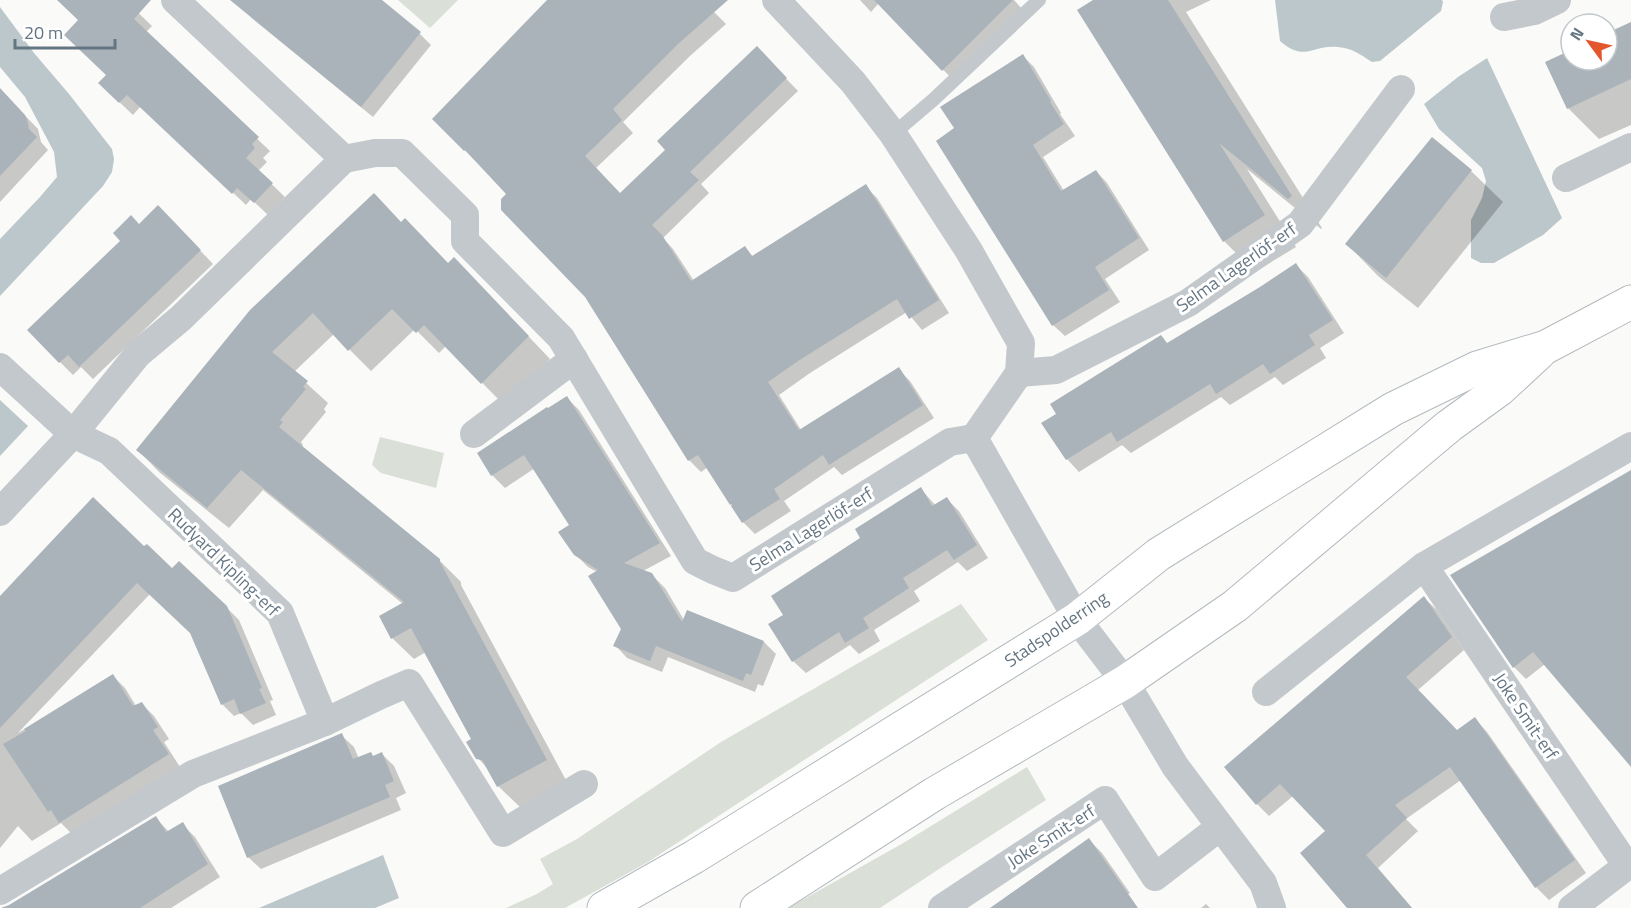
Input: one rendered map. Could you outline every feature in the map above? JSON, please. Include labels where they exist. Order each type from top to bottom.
[{"type":"street","points":[[0,512],[73,434],[138,354],[181,318],[344,159],[175,0]]},
{"type":"street","points":[[776,0],[853,82],[893,134],[969,251],[1021,343],[1019,373],[974,438],[1077,619],[1125,682],[1174,766],[1263,883],[1272,908]]},
{"type":"street","points":[[1504,17],[1534,11],[1557,0]]},
{"type":"street","name":"Selma Lagerlöf-erf","points":[[1019,373],[1056,370],[1188,303],[1300,224],[1401,89]]},
{"type":"street","points":[[1566,178],[1631,147]]},
{"type":"street","name":"Selma Lagerlöf-erf","points":[[344,159],[375,153],[402,153],[465,215],[465,241],[561,338],[695,561],[713,570],[733,578],[950,442],[974,438]]},
{"type":"street","name":"Stadspolderring","points":[[604,908],[694,857],[1077,619],[1159,554],[1393,409],[1477,368],[1546,347],[1631,302]]},
{"type":"street","name":"Stadspolderring","points":[[757,908],[934,794],[1125,682],[1235,606],[1449,426],[1500,389],[1546,347]]},
{"type":"street","points":[[474,434],[574,359]]},
{"type":"street","name":"Rudyard Kipling-erf","points":[[0,367],[73,434],[109,452],[280,613],[325,722]]},
{"type":"street","points":[[1266,692],[1424,566],[1631,446]]},
{"type":"street","name":"Joke Smit-erf","points":[[1424,566],[1629,868],[1572,908]]},
{"type":"street","points":[[0,891],[193,774],[325,722],[409,683],[503,833],[584,784]]},
{"type":"street","name":"Joke Smit-erf","points":[[942,908],[1105,800],[1155,877],[1220,827]]},
{"type":"lane","points":[[893,134],[933,100],[1039,0]]},
{"type":"shaded area","points":[[398,0],[458,0],[430,28]]},
{"type":"shaded area","points":[[1275,0],[1442,0],[1443,2],[1441,11],[1380,61],[1372,62],[1356,52],[1343,48],[1329,47],[1303,52],[1289,47],[1280,41]]},
{"type":"shaded area","points":[[0,7],[112,149],[114,159],[112,172],[103,186],[0,296],[0,239],[57,177],[54,152],[25,97],[0,67]]},
{"type":"shaded area","points":[[1487,58],[1562,218],[1543,235],[1494,263],[1481,263],[1471,258],[1471,220],[1482,198],[1486,181],[1482,168],[1439,129],[1424,104]]},
{"type":"shaded area","points":[[0,400],[28,426],[0,456]]},
{"type":"shaded area","points":[[380,437],[444,453],[436,488],[381,473],[372,465]]},
{"type":"shaded area","points":[[961,604],[988,640],[648,862],[565,908],[506,908],[553,884],[540,859],[577,839],[721,742]]},
{"type":"shaded area","points":[[1027,767],[1046,800],[880,908],[788,908],[905,842]]},
{"type":"shaded area","points":[[383,855],[399,898],[375,908],[259,908]]},
{"type":"building","points":[[57,0],[151,0],[134,19],[259,137],[252,144],[255,148],[246,158],[273,183],[254,203],[237,188],[232,194],[127,95],[119,103],[98,83],[106,75],[64,35],[78,20]]},
{"type":"building","points":[[230,0],[382,0],[421,32],[361,107]]},
{"type":"building","points":[[547,0],[728,0],[678,44],[613,109],[622,120],[585,156],[620,193],[665,150],[657,141],[757,46],[787,78],[690,172],[699,180],[652,225],[662,235],[691,281],[745,246],[752,256],[866,184],[939,300],[909,319],[897,299],[768,382],[799,430],[899,367],[923,405],[829,465],[823,455],[774,489],[780,499],[742,523],[731,506],[732,504],[730,505],[698,455],[688,461],[585,297],[501,210],[501,199],[506,194],[432,119]]},
{"type":"building","points":[[874,0],[1013,0],[942,71]]},
{"type":"building","points":[[1093,0],[1168,0],[1292,196],[1288,199],[1219,143],[1265,215],[1223,242],[1077,10]]},
{"type":"building","points":[[1631,22],[1631,79],[1567,109],[1545,62],[1559,56],[1559,72],[1619,72],[1619,28]]},
{"type":"building","points":[[1023,54],[1064,124],[1033,145],[1061,191],[1096,170],[1139,238],[1095,267],[1109,290],[1052,326],[936,141],[954,128],[940,107]]},
{"type":"building","points":[[0,88],[25,115],[29,129],[37,137],[0,176]]},
{"type":"building","points":[[1432,137],[1472,170],[1386,278],[1345,244]]},
{"type":"building","points":[[374,193],[401,222],[405,218],[448,263],[454,257],[529,336],[481,384],[424,325],[416,333],[392,309],[348,351],[313,313],[272,352],[308,381],[303,387],[306,389],[280,420],[283,422],[279,427],[440,559],[547,760],[497,787],[482,760],[476,759],[466,742],[471,739],[411,628],[391,639],[379,616],[404,602],[241,470],[207,508],[136,450],[250,310]]},
{"type":"building","points":[[158,205],[201,250],[79,367],[68,355],[59,363],[27,330],[120,241],[113,233],[131,215],[139,224]]},
{"type":"building","points":[[1296,263],[1333,320],[1309,335],[1315,345],[1270,374],[1263,364],[1216,394],[1210,384],[1117,442],[1111,432],[1066,460],[1041,423],[1056,414],[1050,404],[1161,335],[1167,343]]},
{"type":"building","points":[[567,396],[660,543],[624,563],[652,573],[682,622],[687,610],[764,641],[751,675],[746,673],[743,681],[656,646],[650,661],[613,646],[621,629],[588,576],[598,570],[574,555],[558,532],[569,525],[524,455],[491,476],[477,453]]},
{"type":"building","points":[[1631,470],[1631,767],[1533,652],[1513,668],[1450,575]]},
{"type":"building","points":[[921,487],[932,506],[947,497],[977,545],[954,560],[947,550],[903,578],[909,588],[863,618],[869,628],[845,643],[839,632],[792,662],[768,624],[783,615],[771,596],[860,538],[855,529]]},
{"type":"building","points":[[93,497],[144,546],[147,544],[172,568],[179,561],[227,606],[262,688],[259,689],[266,703],[240,714],[234,699],[221,705],[190,633],[137,583],[0,728],[0,596]]},
{"type":"building","points":[[1424,596],[1452,637],[1406,677],[1457,730],[1475,717],[1575,860],[1535,888],[1450,767],[1395,805],[1407,818],[1366,855],[1412,908],[1347,908],[1300,853],[1325,831],[1280,784],[1256,805],[1224,767]]},
{"type":"building","points":[[113,674],[133,706],[142,702],[158,727],[153,730],[169,754],[59,823],[51,810],[48,812],[3,744]]},
{"type":"building","points":[[342,733],[353,759],[371,752],[373,756],[382,752],[394,781],[385,785],[390,797],[247,858],[218,786]]},
{"type":"building","points":[[156,816],[166,832],[183,822],[208,864],[140,908],[1,908],[9,905]]},
{"type":"building","points":[[1089,838],[1138,908],[990,908],[1041,872]]}]
